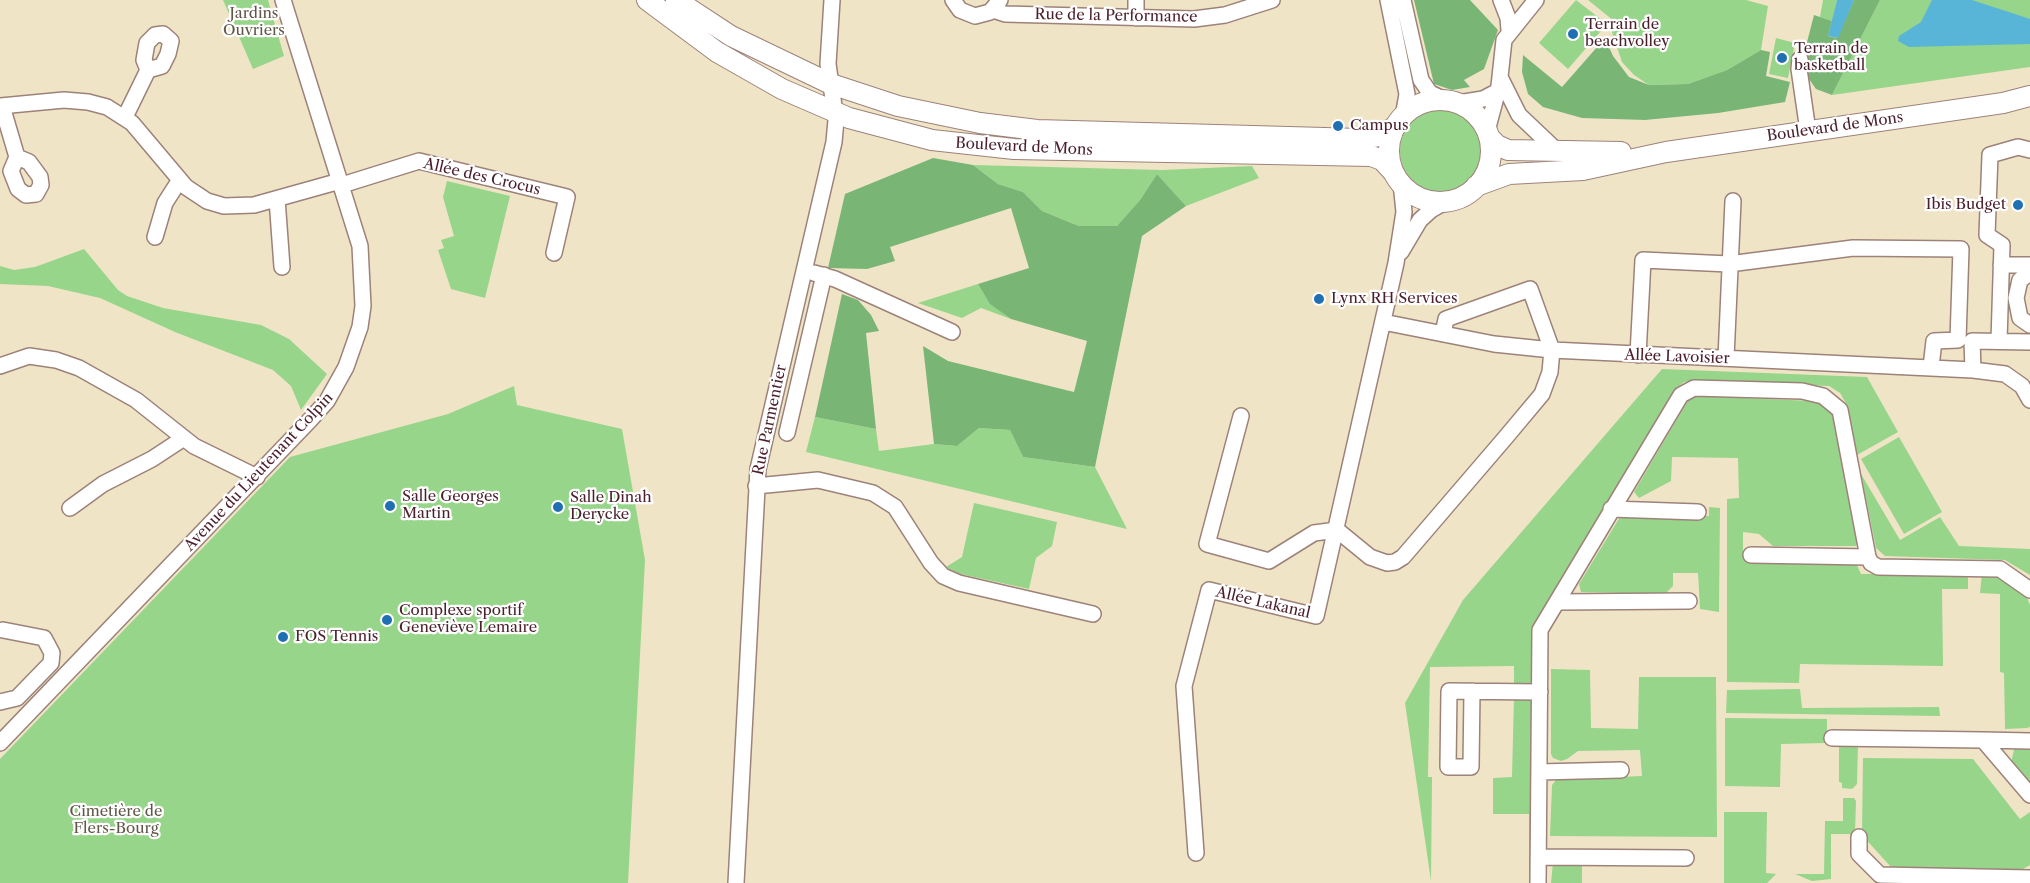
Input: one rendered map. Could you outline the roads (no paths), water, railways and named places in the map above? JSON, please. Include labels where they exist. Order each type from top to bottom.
[{"type":"main road","name":"Boulevard de Mons","points":[[647,0],[688,33],[745,70],[836,113],[932,140],[985,148],[1371,156],[1382,160],[1398,178]]},
{"type":"main road","name":"Boulevard de Mons","points":[[676,0],[731,36],[831,84],[898,106],[941,116],[1037,130],[1360,139],[1379,136],[1399,122]]},
{"type":"main road","name":"Boulevard de Mons","points":[[1476,186],[1509,174],[1583,170],[1666,152],[2003,103],[2030,96]]},
{"type":"main road","points":[[1452,102],[1475,114],[1488,134],[1489,163],[1476,186],[1460,197],[1447,201],[1422,198],[1398,178],[1389,149],[1399,122],[1423,104],[1452,102]]},
{"type":"main road","name":"Boulevard de Mons","points":[[2003,103],[2030,110]]},
{"type":"main road","name":"Boulevard de Mons","points":[[1488,134],[1505,149],[1666,152]]},
{"type":"street","name":"Avenue du Lieutenant Colpin","points":[[0,743],[327,402],[346,367],[363,306],[362,263],[341,183],[283,0]]},
{"type":"street","name":"Rue Parmentier","points":[[736,883],[756,486],[761,452],[834,142],[836,113],[828,64],[832,0]]},
{"type":"street","name":"Rue de la Performance","points":[[953,0],[960,10],[971,15],[983,15],[997,5],[1005,14],[1136,18],[1209,18],[1240,12],[1272,0]]},
{"type":"street","points":[[1136,0],[1136,18]]},
{"type":"street","points":[[1388,0],[1407,94],[1399,122]]},
{"type":"street","points":[[1403,0],[1421,80],[1430,93],[1452,102],[1483,99],[1499,84]]},
{"type":"street","points":[[1501,0],[1508,18],[1509,30]]},
{"type":"street","points":[[1488,134],[1499,84],[1501,50],[1509,30],[1536,0]]},
{"type":"street","points":[[1800,58],[1799,69],[1808,131]]},
{"type":"street","points":[[125,117],[148,70]]},
{"type":"street","points":[[1499,84],[1519,115],[1557,151]]},
{"type":"street","points":[[16,157],[1,106],[48,100],[78,100],[107,107],[125,117],[179,181],[200,197],[224,206],[243,207],[341,183]]},
{"type":"street","points":[[1999,341],[2002,245],[1987,235],[1990,155],[2018,147],[2030,150]]},
{"type":"street","name":"Allée des Crocus","points":[[341,183],[419,161],[567,197],[554,253]]},
{"type":"street","name":"Allée Lakanal","points":[[1196,853],[1184,686],[1209,590],[1316,616],[1396,263],[1404,212],[1398,178]]},
{"type":"street","points":[[155,237],[165,203],[179,181]]},
{"type":"street","points":[[277,199],[282,267]]},
{"type":"street","name":"Allée Lakanal","points":[[1396,263],[1420,220],[1431,210],[1447,201]]},
{"type":"street","points":[[1726,358],[1733,201]]},
{"type":"street","points":[[1638,355],[1643,260],[1729,264],[1853,248],[1961,249],[1958,340],[1934,341],[1931,367]]},
{"type":"street","points":[[2001,265],[2030,265]]},
{"type":"street","points":[[805,270],[824,275],[952,332]]},
{"type":"street","points":[[2030,273],[2020,280],[2016,298],[2020,318],[2030,325]]},
{"type":"street","points":[[787,434],[824,275]]},
{"type":"street","points":[[1241,416],[1207,544],[1269,561],[1314,533],[1337,530],[1378,561],[1395,562],[1402,557],[1542,394],[1550,372],[1552,350],[1530,289],[1446,319],[1443,334]]},
{"type":"street","name":"Allée Lavoisier","points":[[1383,322],[1494,344],[1552,350],[1973,370],[2005,374],[2022,386],[2030,400]]},
{"type":"street","points":[[1973,370],[1972,341],[2030,342]]},
{"type":"street","points":[[0,366],[29,356],[45,357],[79,368],[127,394],[203,451],[257,477]]},
{"type":"street","points":[[1538,883],[1540,630],[1680,395],[1694,388],[1802,392],[1823,396],[1840,410],[1868,557],[1878,567],[2000,569],[2030,590]]},
{"type":"street","points":[[70,508],[103,484],[152,459],[184,438]]},
{"type":"street","points":[[756,486],[818,480],[873,493],[895,507],[931,563],[943,576],[959,583],[1092,614]]},
{"type":"street","points":[[1611,509],[1698,512]]},
{"type":"street","points":[[1751,555],[1868,557]]},
{"type":"street","points":[[1557,602],[1689,601]]},
{"type":"street","points":[[0,702],[17,698],[51,663],[52,653],[44,638],[3,630]]},
{"type":"street","points":[[1472,691],[1471,767],[1448,767],[1449,691],[1472,691],[1540,693]]},
{"type":"street","points":[[1832,738],[2030,741]]},
{"type":"street","points":[[1983,740],[2030,795]]},
{"type":"street","points":[[1539,772],[1622,770]]},
{"type":"street","points":[[1859,837],[1859,854],[1880,876],[2030,878]]},
{"type":"street","points":[[1538,857],[1686,858]]},
{"type":"water","points":[[1837,0],[1854,0],[1838,38],[1828,36]]},
{"type":"water","points":[[1932,0],[1972,0],[2030,19],[2030,44],[1909,47],[1898,41],[1899,36],[1921,22]]},
{"type":"place","name":"Terrain de beachvolley","points":[[1573,34]]},
{"type":"place","name":"Terrain de basketball","points":[[1782,58]]},
{"type":"place","name":"Campus","points":[[1338,126]]},
{"type":"place","name":"Ibis Budget","points":[[2018,205]]},
{"type":"place","name":"Lynx RH Services","points":[[1319,299]]},
{"type":"place","name":"Salle Georges Martin","points":[[390,506]]},
{"type":"place","name":"Salle Dinah Derycke","points":[[558,507]]},
{"type":"place","name":"Complexe sportif Geneviève Lemaire","points":[[387,620]]},
{"type":"place","name":"FOS Tennis","points":[[283,637]]},
{"type":"park label","name":"Jardins Ouvriers","points":[[254,22]]},
{"type":"park label","name":"Cimetière de Flers-Bourg","points":[[116,820]]}]
